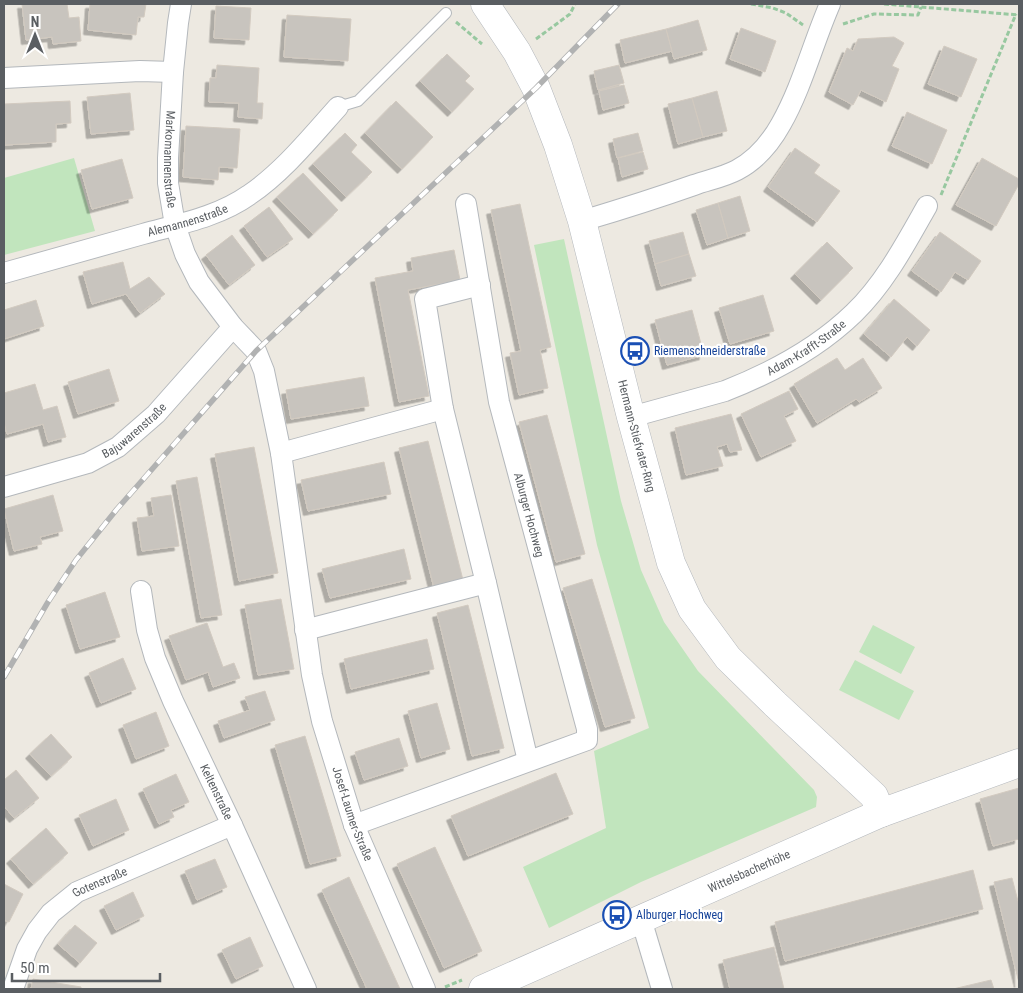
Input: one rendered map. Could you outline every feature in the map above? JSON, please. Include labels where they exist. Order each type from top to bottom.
[{"type":"street","name":"Markomannenstraße","points":[[181,4],[173,72],[168,175],[175,225],[185,254],[199,282],[256,350]]},
{"type":"street","name":"Hermann-Stiefvater-Ring","points":[[488,8],[517,52],[545,108],[558,145],[582,221],[631,417],[671,563],[692,609],[728,658],[874,796],[881,813]]},
{"type":"street","points":[[582,221],[672,194],[736,171],[752,160],[780,125],[791,104],[827,12]]},
{"type":"street","points":[[4,78],[140,71],[173,72]]},
{"type":"street","name":"Alemannenstraße","points":[[4,273],[175,225],[226,208],[249,196],[267,182],[296,154],[338,107]]},
{"type":"street","name":"Alburger Hochweg","points":[[354,825],[587,740],[587,729],[499,402],[466,204]]},
{"type":"street","name":"Adam-Krafft-Straße","points":[[631,417],[738,386],[783,366],[819,341],[854,313],[881,282],[904,247],[927,206]]},
{"type":"street","points":[[480,285],[425,299],[443,409],[528,761]]},
{"type":"street","name":"Bajuwarenstraße","points":[[4,487],[88,463],[118,447],[156,414],[234,326]]},
{"type":"street","name":"Josef-Laumer-Straße","points":[[256,350],[264,371],[280,453],[312,676],[322,721],[354,825],[425,989]]},
{"type":"street","points":[[280,453],[443,409]]},
{"type":"street","points":[[305,630],[486,583]]},
{"type":"street","name":"Keltenstraße","points":[[141,591],[147,630],[155,658],[306,989]]},
{"type":"street","name":"Wittelsbacherhöhe","points":[[483,989],[881,813],[1019,762]]},
{"type":"street","name":"Gotenstraße","points":[[13,989],[27,949],[37,931],[51,912],[77,892],[232,825]]},
{"type":"street","points":[[641,919],[662,989]]},
{"type":"lane","points":[[338,107],[358,101],[446,14]]},
{"type":"path","points":[[517,52],[570,14],[575,4]]},
{"type":"path","points":[[884,4],[1018,14],[939,198],[927,206]]},
{"type":"path","points":[[446,14],[488,49]]},
{"type":"green space","points":[[74,158],[95,231],[4,255],[4,178]]},
{"type":"green space","points":[[564,239],[621,501],[641,570],[664,622],[698,671],[814,790],[817,797],[816,807],[641,882],[549,928],[523,867],[606,828],[594,751],[649,728],[597,545],[534,245]]},
{"type":"green space","points":[[873,625],[915,647],[901,674],[859,652]]},
{"type":"green space","points":[[855,660],[914,691],[899,720],[839,690]]},
{"type":"building","points":[[22,4],[67,4],[69,18],[79,17],[81,41],[53,44],[52,37],[26,40]]},
{"type":"building","points":[[90,4],[146,4],[144,17],[138,17],[136,35],[88,30]]},
{"type":"building","points":[[216,6],[251,8],[249,40],[214,38]]},
{"type":"building","points":[[287,15],[351,19],[348,61],[284,57]]},
{"type":"building","points":[[698,20],[707,50],[674,59],[666,29]]},
{"type":"building","points":[[741,28],[776,41],[765,72],[730,59]]},
{"type":"building","points":[[666,29],[672,51],[625,63],[620,40]]},
{"type":"building","points":[[894,37],[904,43],[892,66],[899,69],[886,102],[861,90],[853,105],[829,92],[847,48],[853,51],[858,39]]},
{"type":"building","points":[[944,46],[977,59],[961,97],[928,84]]},
{"type":"building","points":[[447,54],[470,76],[465,81],[474,89],[452,112],[420,81]]},
{"type":"building","points":[[217,65],[259,68],[257,103],[263,103],[262,119],[238,117],[239,103],[209,102],[210,78],[216,78]]},
{"type":"building","points":[[619,65],[624,83],[598,90],[594,71]]},
{"type":"building","points":[[624,85],[629,103],[603,110],[599,91]]},
{"type":"building","points":[[717,91],[727,131],[703,137],[692,98]]},
{"type":"building","points":[[130,93],[134,130],[91,134],[87,97]]},
{"type":"building","points":[[692,98],[703,137],[678,144],[668,104]]},
{"type":"building","points":[[70,101],[71,123],[56,124],[56,142],[5,145],[4,104]]},
{"type":"building","points":[[396,101],[433,137],[402,169],[365,133]]},
{"type":"building","points":[[907,112],[947,130],[932,164],[892,146]]},
{"type":"building","points":[[186,126],[240,129],[237,168],[219,167],[218,180],[183,177]]},
{"type":"building","points":[[345,133],[357,145],[351,152],[372,172],[346,197],[313,164]]},
{"type":"building","points":[[638,133],[643,151],[617,158],[613,139]]},
{"type":"building","points":[[795,148],[820,165],[814,173],[840,191],[817,222],[768,187]]},
{"type":"building","points":[[643,152],[648,169],[622,177],[618,158]]},
{"type":"building","points":[[982,158],[1019,179],[1019,184],[996,226],[956,205]]},
{"type":"building","points":[[122,159],[133,198],[92,209],[81,170]]},
{"type":"building","points":[[303,173],[338,210],[313,234],[277,197]]},
{"type":"building","points":[[740,196],[750,231],[728,238],[718,203]]},
{"type":"building","points":[[718,203],[728,238],[707,245],[696,210]]},
{"type":"building","points":[[520,204],[551,347],[540,350],[548,388],[519,395],[510,353],[521,351],[491,210]]},
{"type":"building","points":[[269,207],[293,239],[267,257],[244,226]]},
{"type":"building","points":[[683,232],[689,254],[655,264],[649,241]]},
{"type":"building","points":[[940,232],[981,261],[968,280],[955,272],[941,292],[912,271]]},
{"type":"building","points":[[232,235],[255,265],[229,285],[206,255]]},
{"type":"building","points":[[827,242],[853,268],[821,300],[795,274]]},
{"type":"building","points":[[454,250],[460,280],[408,290],[429,396],[399,402],[375,278],[413,271],[411,258]]},
{"type":"building","points":[[689,254],[696,276],[661,286],[655,264]]},
{"type":"building","points":[[123,262],[130,289],[149,277],[165,294],[140,313],[126,294],[92,304],[83,272]]},
{"type":"building","points":[[763,295],[774,331],[730,344],[719,308]]},
{"type":"building","points":[[894,299],[930,330],[917,346],[907,337],[891,357],[864,334]]},
{"type":"building","points":[[36,300],[44,326],[4,339],[4,310]]},
{"type":"building","points":[[692,310],[704,355],[667,365],[655,320]]},
{"type":"building","points":[[837,358],[845,370],[863,358],[882,388],[859,402],[856,399],[817,423],[794,384]]},
{"type":"building","points":[[109,369],[119,401],[78,414],[68,382]]},
{"type":"building","points":[[364,377],[369,406],[291,419],[286,390]]},
{"type":"building","points":[[35,384],[43,410],[57,406],[66,437],[48,442],[43,424],[7,434],[4,422],[4,393]]},
{"type":"building","points":[[789,391],[798,409],[784,416],[796,441],[761,457],[741,414]]},
{"type":"building","points":[[731,414],[742,450],[730,452],[727,444],[717,447],[723,466],[686,475],[675,428]]},
{"type":"building","points":[[547,415],[585,554],[556,562],[519,422]]},
{"type":"building","points":[[428,441],[463,580],[434,588],[399,448]]},
{"type":"building","points":[[254,447],[278,573],[239,581],[215,454]]},
{"type":"building","points":[[384,462],[391,494],[308,511],[301,480]]},
{"type":"building","points":[[197,477],[222,615],[201,618],[176,481]]},
{"type":"building","points":[[53,495],[63,531],[40,537],[42,544],[14,551],[4,509]]},
{"type":"building","points":[[171,495],[179,546],[142,551],[137,518],[154,516],[151,498]]},
{"type":"building","points":[[404,549],[411,579],[330,598],[322,569]]},
{"type":"building","points":[[592,579],[635,718],[605,727],[563,588]]},
{"type":"building","points":[[105,592],[120,637],[80,649],[66,605]]},
{"type":"building","points":[[281,599],[294,669],[258,675],[245,605]]},
{"type":"building","points":[[468,605],[504,748],[472,756],[437,613]]},
{"type":"building","points":[[207,623],[223,667],[234,663],[240,678],[213,687],[208,672],[186,680],[169,636]]},
{"type":"building","points":[[427,639],[434,669],[351,689],[344,659]]},
{"type":"building","points":[[123,658],[136,689],[101,703],[89,673]]},
{"type":"building","points":[[265,691],[275,720],[224,738],[218,721],[250,710],[245,697]]},
{"type":"building","points":[[437,703],[450,749],[421,758],[408,711]]},
{"type":"building","points":[[156,712],[169,746],[136,759],[123,725]]},
{"type":"building","points":[[51,734],[72,757],[51,776],[30,754]]},
{"type":"building","points":[[305,736],[341,856],[310,864],[275,745]]},
{"type":"building","points":[[399,738],[408,766],[364,780],[355,752]]},
{"type":"building","points":[[16,770],[39,798],[14,818],[4,806],[4,780]]},
{"type":"building","points":[[556,773],[573,814],[468,856],[451,816]]},
{"type":"building","points":[[176,774],[189,802],[171,810],[174,817],[159,824],[143,789]]},
{"type":"building","points":[[1019,788],[1019,839],[993,846],[980,799]]},
{"type":"building","points":[[116,799],[129,830],[93,846],[79,815]]},
{"type":"building","points":[[46,828],[68,853],[33,884],[11,859]]},
{"type":"building","points":[[435,847],[482,951],[444,968],[397,864]]},
{"type":"building","points":[[215,859],[227,887],[197,900],[185,871]]},
{"type":"building","points":[[973,870],[983,909],[785,961],[775,922]]},
{"type":"building","points":[[349,877],[400,989],[367,989],[322,890]]},
{"type":"building","points":[[1012,878],[1019,905],[1019,983],[994,882]]},
{"type":"building","points":[[4,884],[23,894],[9,922],[4,920]]},
{"type":"building","points":[[133,892],[144,916],[116,930],[104,906]]},
{"type":"building","points":[[75,925],[97,943],[80,963],[58,944]]},
{"type":"building","points":[[250,937],[263,966],[236,979],[222,950]]},
{"type":"building","points":[[774,947],[784,989],[730,989],[723,960]]},
{"type":"building","points":[[33,979],[81,987],[81,989],[31,989]]},
{"type":"building","points":[[991,980],[994,989],[953,989]]},
{"type":"railway","points":[[4,677],[48,602],[76,560],[117,509],[256,351],[536,88],[618,4]]},
{"type":"place","name":"Riemenschneiderstraße","points":[[635,351]]},
{"type":"place","name":"Alburger Hochweg","points":[[617,915]]}]
